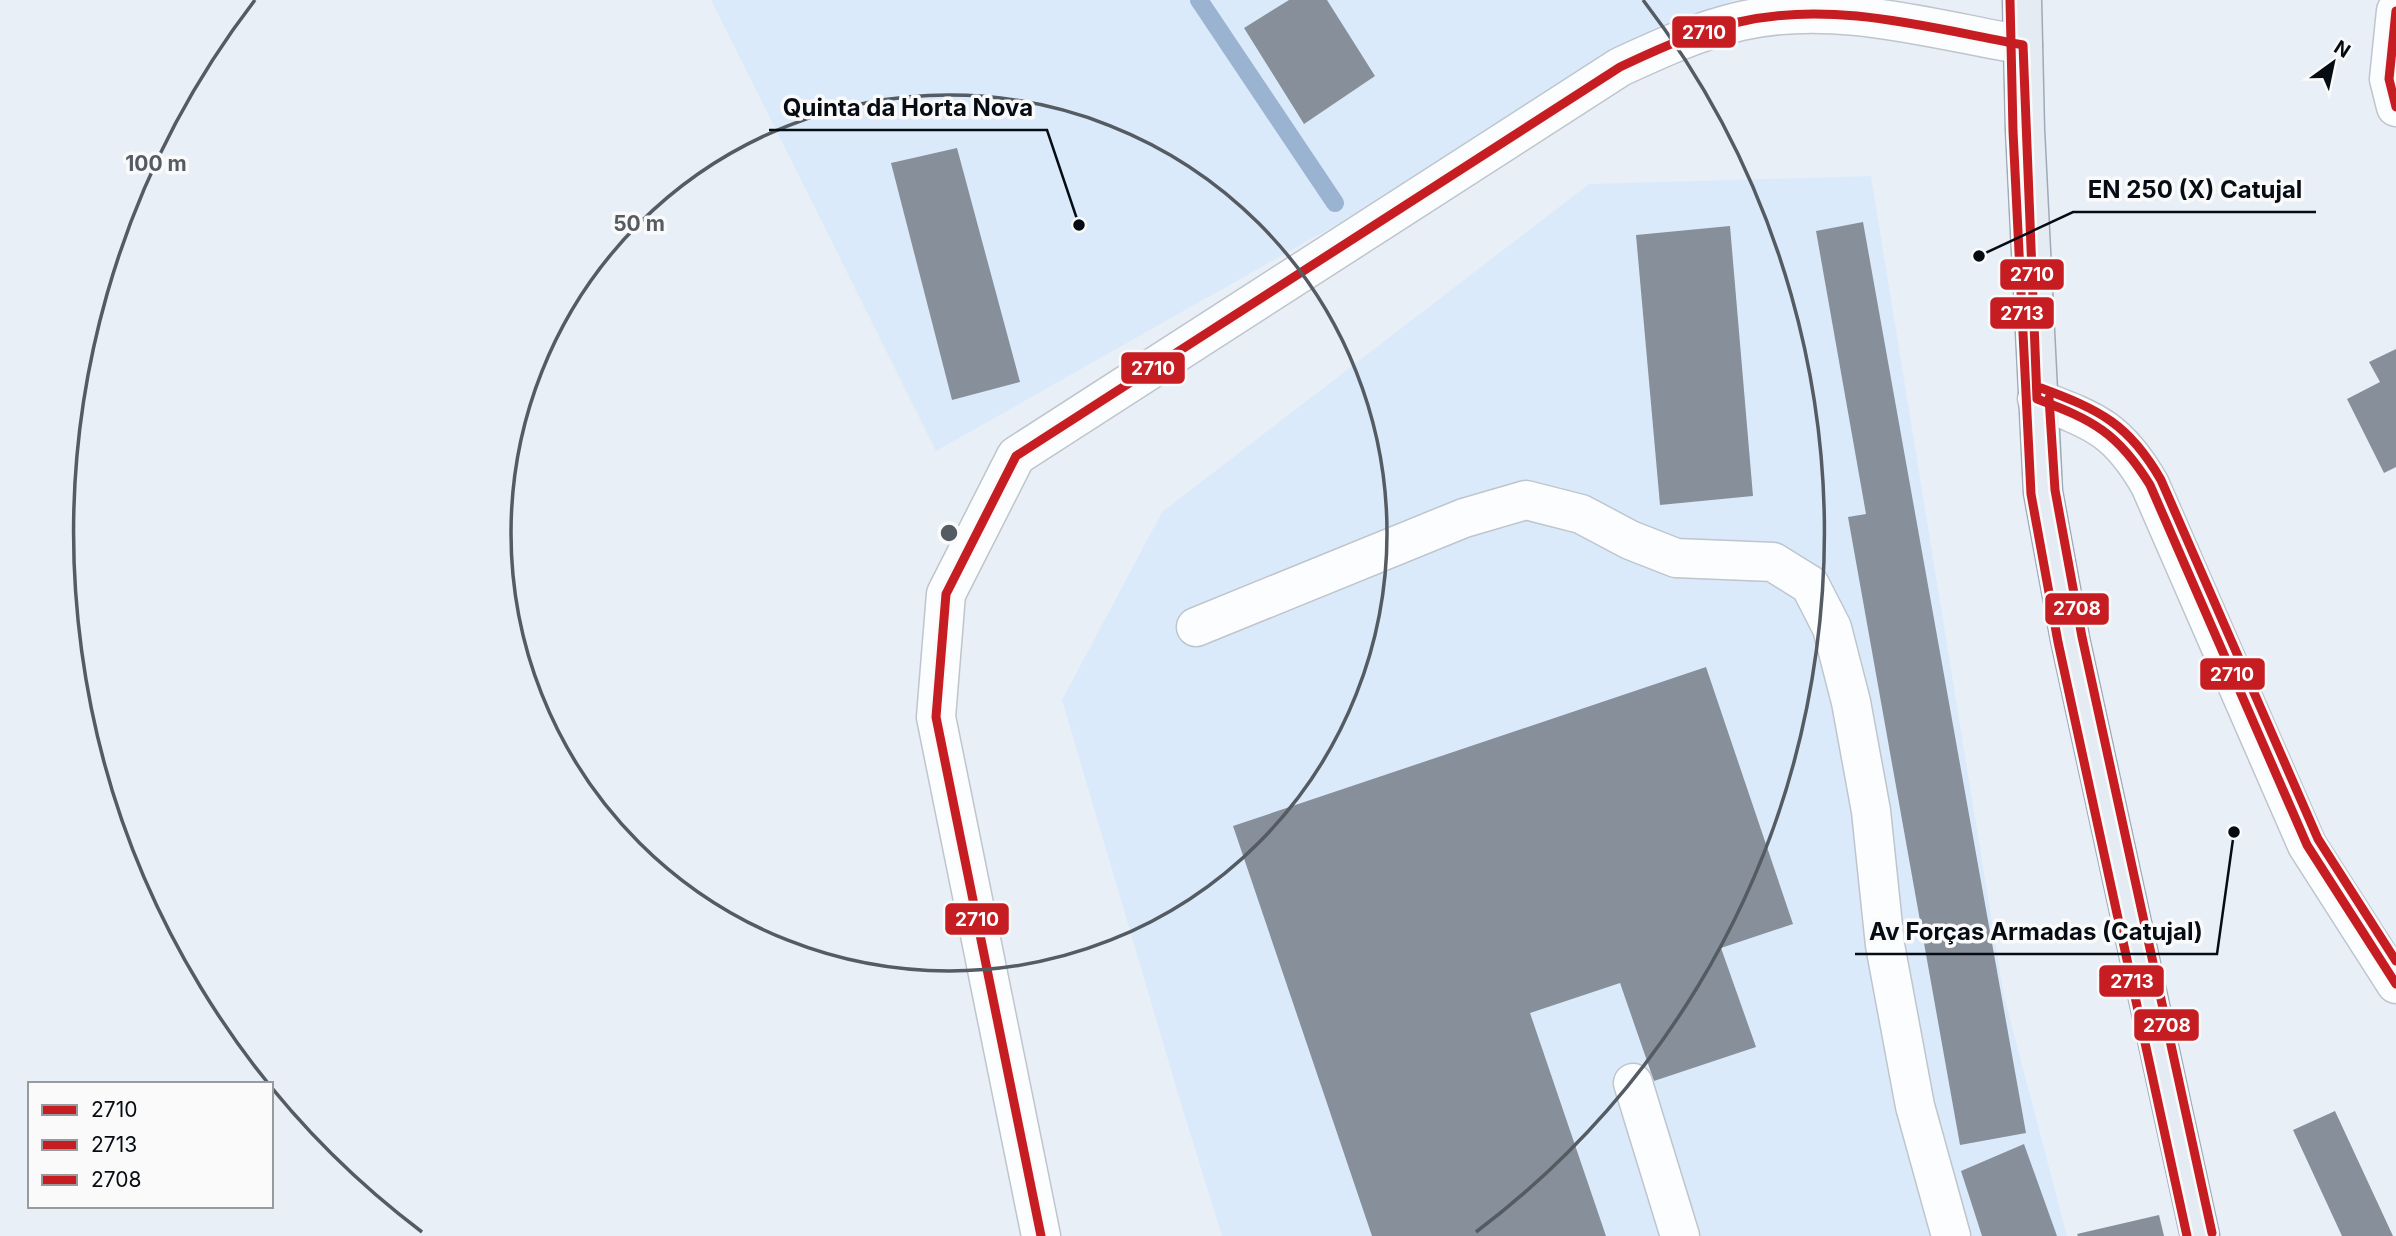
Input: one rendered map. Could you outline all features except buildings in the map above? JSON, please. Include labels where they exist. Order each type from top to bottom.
[{"type":"main road","points":[[2022,0],[2025,144],[2043,492],[2070,639],[2200,1236]]},
{"type":"street","points":[[1041,1236],[936,717],[946,594],[1016,456],[1620,67],[1681,39],[1777,8],[1895,20],[2023,45]]},
{"type":"street","points":[[2394,90],[2396,10]]},
{"type":"street","points":[[2038,399],[2089,419],[2110,433],[2137,463],[2150,485],[2307,845],[2396,984]]},
{"type":"street","points":[[1196,627],[1464,518],[1526,500],[1581,514],[1630,540],[1676,558],[1773,562],[1810,585],[1832,628],[1851,702],[1871,811],[1885,944],[1915,1106],[1951,1236]]},
{"type":"street","points":[[1633,1083],[1680,1236]]},
{"type":"shaded area","points":[[711,0],[1734,0],[936,451]]},
{"type":"shaded area","points":[[1871,176],[2004,996],[2067,1236],[1222,1236],[1062,700],[1162,512],[1589,184]]},
{"type":"waterway","points":[[1199,0],[1335,203]]},
{"type":"transit line","name":"2713","points":[[2010,0],[2013,131],[2031,494],[2058,642],[2187,1236]]},
{"type":"transit line","name":"2710","points":[[2396,11],[2389,79],[2396,107]]},
{"type":"transit line","name":"2710","points":[[1041,1236],[936,717],[946,594],[1016,456],[1620,67],[1678,41],[1739,22],[1810,14],[1846,15],[1917,24],[2023,45]]},
{"type":"transit line","name":"2710","points":[[2023,45],[2037,399]]},
{"type":"transit line","name":"2708","points":[[2041,388],[2080,404],[2111,421],[2137,445],[2161,480],[2318,839],[2396,961]]},
{"type":"transit line","name":"2708","points":[[2049,398],[2055,490],[2082,637],[2212,1233]]},
{"type":"transit line","name":"2710","points":[[2037,399],[2074,414],[2102,430],[2127,453],[2150,485],[2307,845],[2396,984]]},
{"type":"place","name":"Quinta da Horta Nova","points":[[1079,225]]},
{"type":"place","name":"EN 250 (X) Catujal","points":[[1979,256]]},
{"type":"place","name":"Av Forças Armadas (Catujal)","points":[[2234,832]]}]
